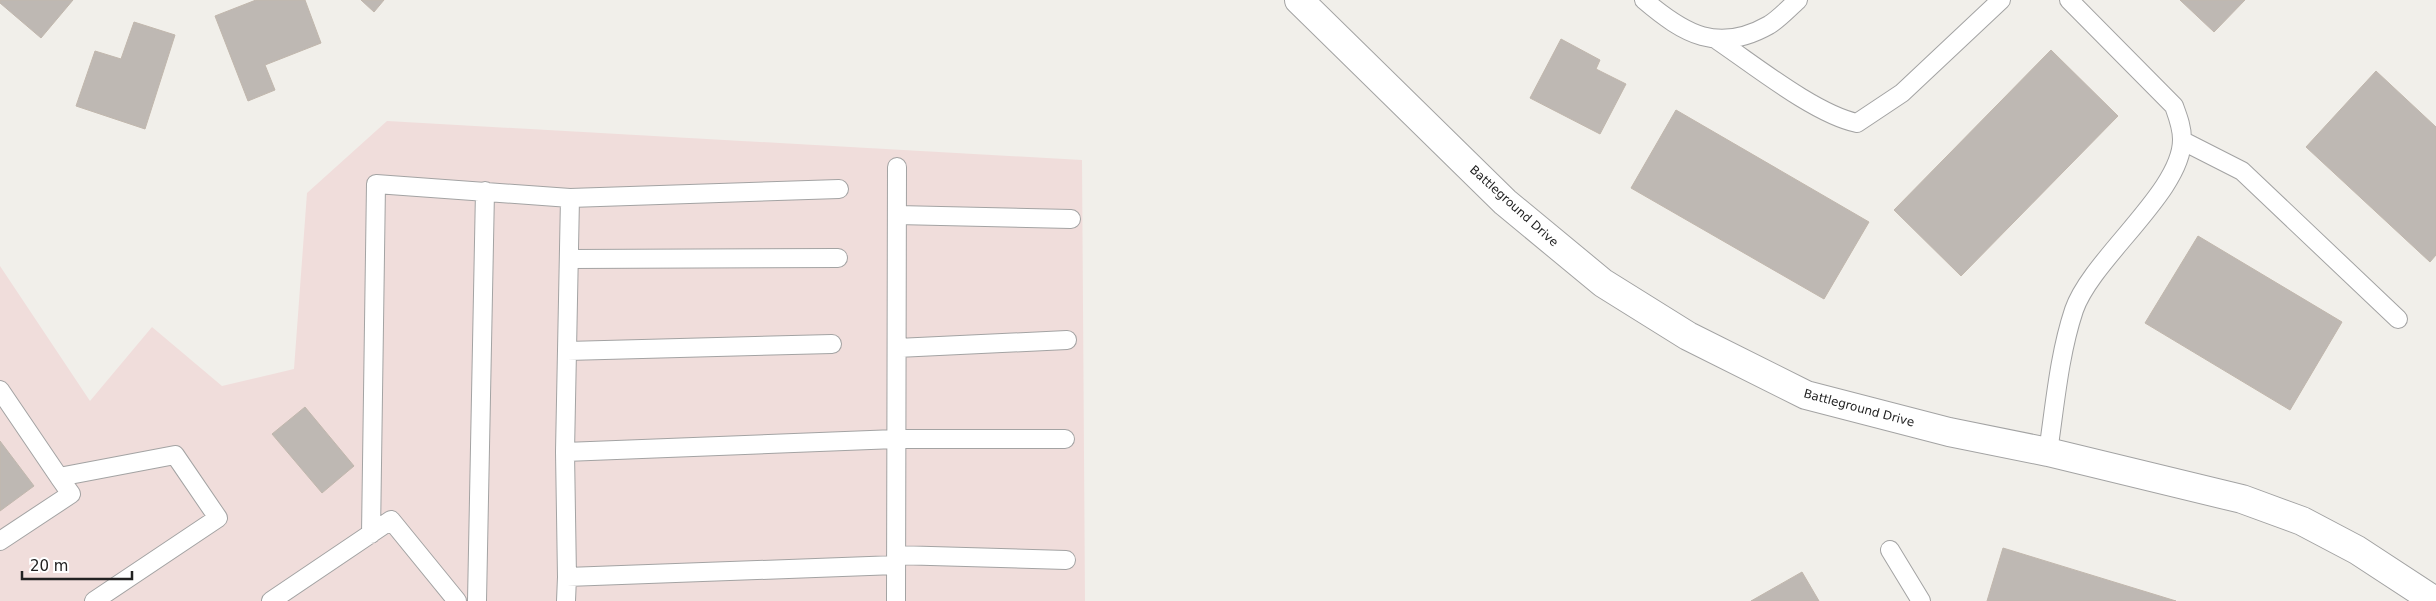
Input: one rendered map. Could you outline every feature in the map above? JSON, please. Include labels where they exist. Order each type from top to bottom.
[{"type":"street","name":"Battleground Drive","points":[[1299,0],[1505,202],[1603,283],[1688,336],[1806,395],[1950,432],[2048,452],[2242,499],[2302,521],[2356,550],[2435,601]]},
{"type":"lane","points":[[1644,0],[1666,19],[1694,34],[1717,40],[1812,103],[1845,121],[1857,123],[1902,93],[2001,0]]},
{"type":"lane","points":[[1717,40],[1741,37],[1770,24],[1798,0]]},
{"type":"lane","points":[[2048,452],[2064,347],[2075,309],[2091,282],[2175,171],[2183,140],[2181,124],[2174,106],[2069,0]]},
{"type":"lane","points":[[2183,140],[2242,172],[2398,320]]},
{"type":"lane","points":[[896,601],[897,166]]},
{"type":"lane","points":[[371,534],[376,184],[570,198],[839,189]]},
{"type":"lane","points":[[477,601],[485,191]]},
{"type":"lane","points":[[566,601],[565,452],[570,198]]},
{"type":"lane","points":[[897,215],[1071,219]]},
{"type":"lane","points":[[569,259],[838,258]]},
{"type":"lane","points":[[896,348],[1067,340]]},
{"type":"lane","points":[[567,351],[832,344]]},
{"type":"lane","points":[[0,390],[71,494],[0,541]]},
{"type":"lane","points":[[565,452],[896,439],[1065,439]]},
{"type":"lane","points":[[59,477],[175,455],[218,518],[94,601]]},
{"type":"lane","points":[[271,601],[391,520],[456,601]]},
{"type":"lane","points":[[1890,550],[1921,601]]},
{"type":"lane","points":[[567,577],[896,560],[1066,560]]},
{"type":"shaded area","points":[[387,121],[1082,160],[1085,601],[0,601],[0,266],[90,401],[152,327],[222,386],[294,369],[307,193]]},
{"type":"building","points":[[0,0],[73,0],[41,38],[0,3]]},
{"type":"building","points":[[256,0],[305,0],[321,43],[265,65],[275,90],[248,101],[215,16]]},
{"type":"building","points":[[361,0],[384,0],[374,12]]},
{"type":"building","points":[[2180,0],[2245,0],[2214,32]]},
{"type":"building","points":[[134,22],[175,35],[145,129],[76,106],[95,51],[121,59]]},
{"type":"building","points":[[1561,39],[1600,60],[1596,69],[1626,84],[1600,134],[1530,98]]},
{"type":"building","points":[[2051,50],[2118,116],[1961,276],[1894,210]]},
{"type":"building","points":[[2376,71],[2436,127],[2436,255],[2430,262],[2306,147]]},
{"type":"building","points":[[1676,110],[1869,222],[1824,299],[1631,188]]},
{"type":"building","points":[[2198,236],[2342,322],[2290,410],[2145,323]]},
{"type":"building","points":[[305,407],[354,466],[322,493],[272,434]]},
{"type":"building","points":[[0,441],[34,486],[0,511]]},
{"type":"building","points":[[2003,548],[2176,601],[1987,601]]},
{"type":"building","points":[[1802,572],[1819,601],[1751,601]]}]
